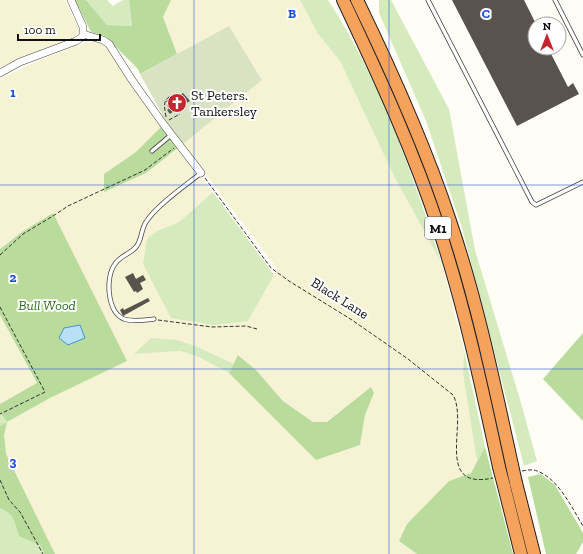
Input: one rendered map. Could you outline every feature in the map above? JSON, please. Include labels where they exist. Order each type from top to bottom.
[{"type":"highway","name":"M1","points":[[343,0],[381,79],[420,175],[440,231],[462,303],[481,383],[497,472],[504,486],[521,554]]},
{"type":"highway","name":"M1","points":[[357,0],[408,110],[432,170],[450,221],[480,321],[534,554]]},
{"type":"street","points":[[0,73],[20,62],[76,41],[83,34],[83,27],[71,0]]},
{"type":"street","points":[[83,34],[103,40],[109,44],[132,80],[171,135],[201,173]]},
{"type":"lane","points":[[428,0],[532,202],[536,205],[583,182]]},
{"type":"lane","points":[[555,0],[583,55]]},
{"type":"lane","points":[[152,151],[171,135]]},
{"type":"lane","points":[[154,320],[127,320],[117,314],[111,305],[109,295],[111,270],[121,256],[137,246],[145,222],[201,173]]},
{"type":"path","points":[[169,97],[164,105],[167,120],[180,114]]},
{"type":"path","points":[[0,254],[23,234],[68,206],[145,170],[179,144]]},
{"type":"path","name":"Black Lane","points":[[201,173],[272,268],[289,281],[352,320],[408,359],[453,395],[457,401],[458,416],[456,453],[458,467],[464,474],[481,480],[497,472]]},
{"type":"path","points":[[0,307],[45,392],[0,414]]},
{"type":"path","points":[[154,320],[212,327],[246,326],[257,328]]},
{"type":"path","points":[[516,473],[537,470],[550,478],[557,486],[583,526]]},
{"type":"path","points":[[0,480],[9,500],[20,512],[43,554]]},
{"type":"shaded area","points":[[0,0],[65,0],[80,31],[74,37],[0,67]]},
{"type":"shaded area","points":[[171,0],[300,0],[318,34],[340,61],[394,176],[442,264],[464,350],[463,374],[477,462],[471,473],[449,481],[399,541],[417,554],[55,554],[6,454],[4,435],[7,422],[50,398],[127,361],[22,232],[0,249],[0,79],[33,63],[77,45],[92,42],[101,43],[107,46],[161,127],[136,152],[104,174],[104,191],[146,173],[178,148],[213,192],[179,222],[157,231],[248,321],[278,268],[183,144],[262,79],[229,27],[177,54],[163,17]],"holes":[[[198,347],[234,364],[239,355],[256,370],[283,401],[313,422],[327,422],[371,388],[374,393],[365,415],[360,445],[316,460],[229,373],[199,357],[180,351],[134,354]]]},
{"type":"shaded area","points":[[0,315],[37,384],[0,404]]},
{"type":"green space","points":[[75,0],[86,0],[107,25],[132,26],[129,0],[171,0],[163,17],[177,54],[140,74],[138,69],[105,36],[91,32]]},
{"type":"green space","points":[[86,0],[107,0],[113,6],[123,0],[129,0],[132,26],[107,25]]},
{"type":"green space","points":[[300,0],[328,0],[347,30],[364,62],[393,128],[419,196],[442,264],[394,176],[340,61],[318,34]]},
{"type":"green space","points":[[379,0],[391,0],[449,109],[475,250],[537,461],[524,466],[462,228],[426,121],[379,13]]},
{"type":"green space","points":[[229,26],[262,80],[183,144],[167,123],[140,74]]},
{"type":"green space","points":[[362,26],[371,40],[426,168],[450,238],[473,316],[507,470],[503,459],[490,396],[467,302],[439,210],[393,94]]},
{"type":"green space","points":[[161,127],[178,148],[146,173],[104,192],[104,174],[136,152]]},
{"type":"green space","points":[[213,192],[274,275],[248,321],[214,325],[171,318],[143,264],[147,239],[157,231],[179,222]]},
{"type":"green space","name":"Bull Wood","points":[[53,213],[127,361],[50,398],[7,422],[0,413],[0,404],[37,383],[0,315],[0,249],[22,232]]},
{"type":"green space","points":[[583,333],[583,421],[543,379]]},
{"type":"green space","points":[[151,338],[177,340],[198,347],[234,364],[229,373],[199,357],[180,351],[134,354]]},
{"type":"green space","points":[[464,350],[485,447],[477,462],[463,374]]},
{"type":"green space","points":[[238,355],[256,370],[283,401],[313,422],[327,422],[371,387],[374,393],[365,415],[360,445],[316,460],[229,373]]},
{"type":"green space","points":[[0,414],[7,422],[4,435],[6,454],[55,554],[0,554]]},
{"type":"green space","points":[[7,422],[4,435],[6,454],[55,554],[45,554],[40,545],[19,536],[15,522],[9,513],[0,508],[0,426]]},
{"type":"green space","points":[[485,447],[513,554],[417,554],[399,541],[407,524],[449,481],[471,473]]},
{"type":"green space","points":[[541,474],[555,485],[583,533],[583,542],[576,554],[546,554],[528,477]]},
{"type":"water","points":[[80,325],[85,338],[68,345],[59,338],[64,328]]},
{"type":"building","points":[[452,0],[524,0],[532,16],[527,16],[527,56],[552,56],[568,87],[573,83],[579,94],[517,126]]},
{"type":"building","name":"St Peters. Tankersley","points":[[183,93],[190,101],[178,108],[180,111],[177,113],[175,110],[170,114],[167,110],[169,109],[166,101],[169,99],[170,102]]},
{"type":"building","points":[[133,273],[136,279],[143,275],[146,280],[140,283],[143,289],[137,293],[136,291],[134,292],[125,277]]},
{"type":"building","points":[[148,298],[150,301],[123,316],[120,310],[123,308],[124,310]]},
{"type":"place","name":"St Peters. Tankersley","points":[[177,103]]}]
